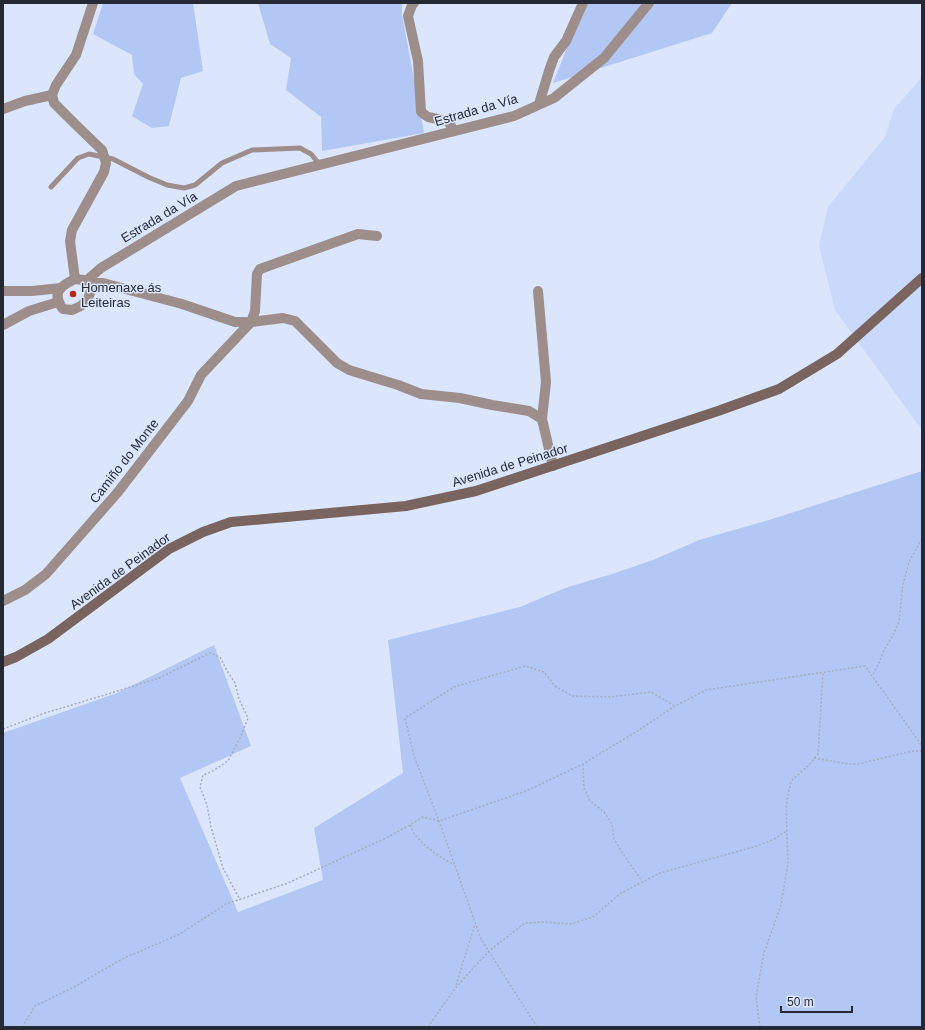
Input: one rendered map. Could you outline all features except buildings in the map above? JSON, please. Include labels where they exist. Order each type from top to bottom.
[{"type":"street","points":[[75,279],[70,242],[72,230],[104,172],[106,163],[102,150],[54,103],[52,95],[56,85],[76,55],[94,3]]},
{"type":"street","points":[[414,3],[408,16],[418,61],[421,112],[428,117],[448,121],[454,131]]},
{"type":"street","points":[[539,104],[554,57],[566,41],[583,3]]},
{"type":"street","name":"Estrada da Vía","points":[[88,282],[101,268],[236,186],[514,116],[554,98],[604,58],[649,3]]},
{"type":"street","points":[[3,109],[25,101],[52,95]]},
{"type":"street","points":[[251,322],[255,311],[257,274],[260,269],[358,234],[377,236]]},
{"type":"street","name":"Avenida de Peinador","points":[[3,662],[16,657],[48,639],[169,549],[203,532],[231,522],[406,506],[476,491],[718,411],[779,389],[837,354],[922,278]]},
{"type":"street","points":[[88,282],[91,290],[88,299],[81,306],[72,310],[63,309],[58,302],[57,295],[61,288],[68,282],[75,279],[103,283],[182,304],[236,322],[251,322],[283,318],[295,321],[337,363],[349,370],[398,385],[421,394],[460,398],[530,411],[542,419]]},
{"type":"street","points":[[3,291],[32,291],[61,288]]},
{"type":"street","points":[[538,291],[546,382],[542,419],[553,466]]},
{"type":"street","points":[[3,325],[29,311],[58,302]]},
{"type":"street","name":"Camiño do Monte","points":[[3,601],[25,590],[46,574],[118,492],[188,400],[201,375],[251,322]]},
{"type":"lane","name":"Estrada da Vía","points":[[51,187],[78,158],[89,154],[113,159],[167,185],[184,188],[195,185],[222,163],[252,150],[300,148],[311,154],[320,165]]},
{"type":"path","points":[[872,675],[879,664],[884,650],[899,622],[904,584],[909,562],[922,538]]},
{"type":"path","points":[[3,728],[45,713],[159,678],[210,653],[220,657],[235,683],[239,699],[248,718],[241,736],[228,761],[211,772],[203,775],[200,787],[207,806],[223,868],[240,900]]},
{"type":"path","points":[[537,1027],[481,939],[414,756],[405,718],[454,687],[525,666],[544,672],[555,686],[572,696],[611,697],[651,692],[675,706]]},
{"type":"path","points":[[22,1027],[35,1006],[74,987],[122,959],[180,934],[226,904],[288,884],[386,838],[423,817],[439,821],[526,791],[582,764],[639,730],[675,706],[706,690],[865,666],[922,746]]},
{"type":"path","points":[[760,1027],[756,996],[764,953],[781,905],[788,864],[786,806],[792,781],[818,754],[823,673]]},
{"type":"path","points":[[814,758],[848,764],[858,764],[912,751],[922,751]]},
{"type":"path","points":[[582,764],[584,788],[590,801],[604,812],[612,824],[614,839],[642,882]]},
{"type":"path","points":[[410,825],[415,836],[441,858],[454,865]]},
{"type":"path","points":[[428,1027],[456,987],[489,951],[525,923],[545,922],[570,924],[593,917],[621,893],[660,872],[757,846],[774,839],[787,831]]},
{"type":"path","points":[[456,987],[475,923]]},
{"type":"shaded area","points":[[103,3],[193,3],[203,71],[181,78],[169,126],[152,128],[132,116],[143,84],[134,74],[132,55],[93,34]]},
{"type":"shaded area","points":[[258,3],[402,3],[402,15],[424,133],[322,151],[321,117],[286,90],[291,58],[270,44]]},
{"type":"shaded area","points":[[585,3],[732,3],[712,33],[553,83]]},
{"type":"shaded area","points":[[922,77],[922,430],[835,310],[819,246],[828,207],[885,137],[894,109]]},
{"type":"shaded area","points":[[922,471],[922,1027],[3,1027],[3,733],[117,693],[214,645],[251,746],[180,778],[238,912],[323,880],[314,828],[403,773],[388,640],[520,607],[565,588],[653,560],[699,540],[772,519]]},
{"type":"place","name":"Homenaxe ás Leiteiras","points":[[73,294]]}]
